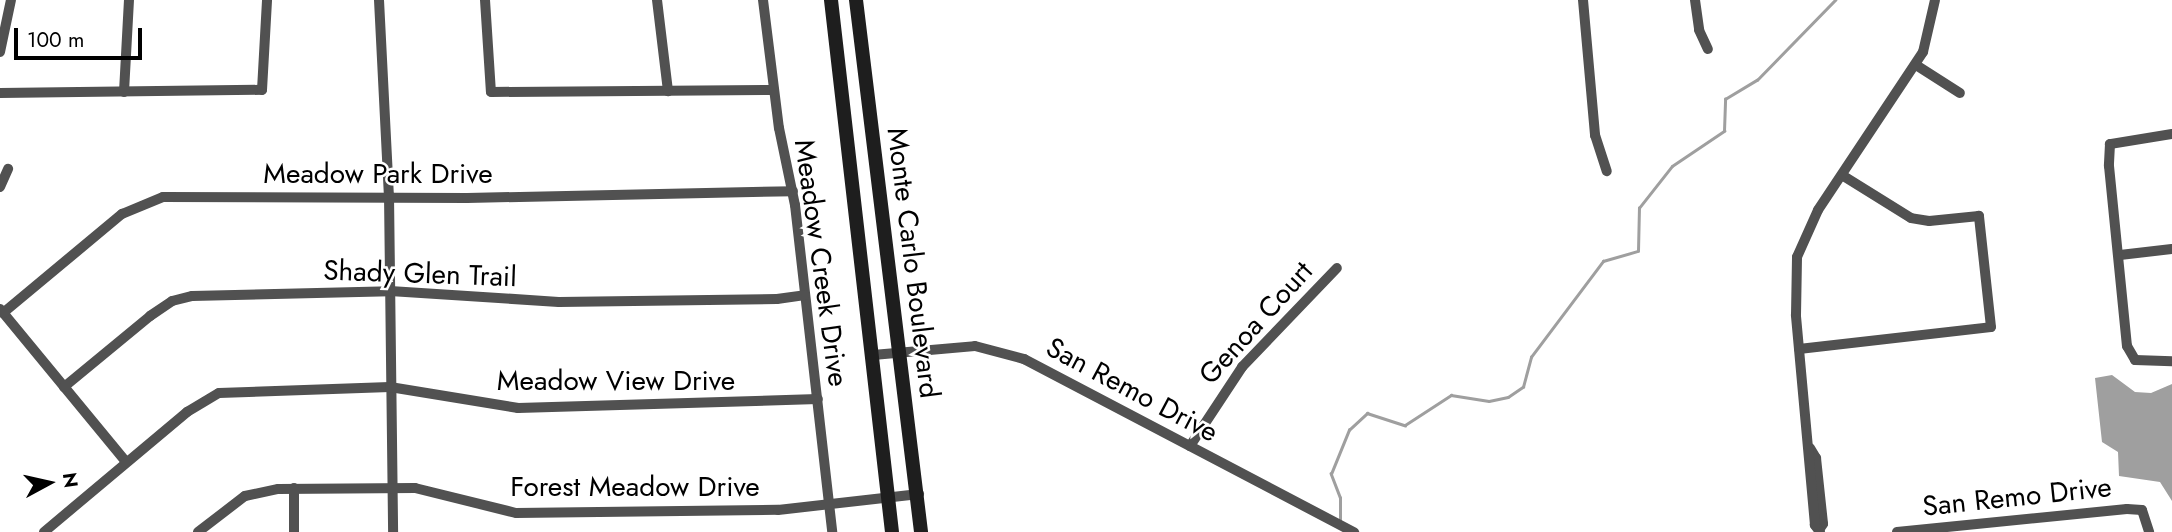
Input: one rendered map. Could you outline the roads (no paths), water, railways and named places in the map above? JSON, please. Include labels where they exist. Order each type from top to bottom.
[{"type":"main road","name":"Monte Carlo Boulevard","points":[[831,0],[892,532]]},
{"type":"main road","name":"Monte Carlo Boulevard","points":[[856,0],[897,352],[919,495],[921,532]]},
{"type":"street","points":[[0,51],[11,0]]},
{"type":"street","points":[[124,92],[130,0]]},
{"type":"street","points":[[0,93],[262,90],[267,0]]},
{"type":"street","points":[[379,0],[389,195],[393,532]]},
{"type":"street","points":[[485,0],[491,92],[774,90]]},
{"type":"street","points":[[657,0],[668,91]]},
{"type":"street","name":"Meadow Creek Drive","points":[[762,0],[774,90],[793,191],[832,532]]},
{"type":"street","points":[[1583,0],[1595,135],[1607,171]]},
{"type":"street","points":[[1695,0],[1699,30],[1708,49]]},
{"type":"street","points":[[1820,531],[1815,525],[1799,349],[1794,285],[1797,257],[1806,232],[1916,65],[1929,37],[1935,0]]},
{"type":"street","points":[[1916,65],[1960,93]]},
{"type":"street","points":[[2172,134],[2110,144],[2127,346],[2135,360],[2172,362]]},
{"type":"street","points":[[0,187],[8,169]]},
{"type":"street","points":[[1799,349],[1991,327],[1979,216],[1928,221],[1911,218],[1842,175]]},
{"type":"street","name":"Meadow Park Drive","points":[[2,311],[122,214],[144,201],[173,197],[389,195],[467,198],[793,191]]},
{"type":"street","points":[[2120,255],[2172,249]]},
{"type":"street","name":"Genoa Court","points":[[1189,446],[1232,380],[1337,268]]},
{"type":"street","name":"Shady Glen Trail","points":[[64,387],[172,301],[214,293],[390,291],[559,302],[777,299],[805,295]]},
{"type":"street","points":[[2,311],[126,462]]},
{"type":"street","name":"San Remo Drive","points":[[873,355],[975,346],[1013,355],[1351,531]]},
{"type":"street","name":"Meadow View Drive","points":[[44,532],[187,411],[219,393],[390,387],[518,408],[818,399]]},
{"type":"street","name":"Forest Meadow Drive","points":[[198,532],[245,496],[294,488],[391,487],[433,491],[516,513],[765,511],[919,495]]},
{"type":"street","points":[[294,488],[294,532]]},
{"type":"street","name":"San Remo Drive","points":[[1897,532],[1962,529],[2142,510],[2149,532]]},
{"type":"waterway","points":[[1340,521],[1340,498],[1331,474],[1349,430],[1367,413],[1405,425],[1451,395],[1489,401],[1508,397],[1523,387],[1531,357],[1603,261],[1638,251],[1639,208],[1672,166],[1724,131],[1725,99],[1757,80],[1835,0]]}]
